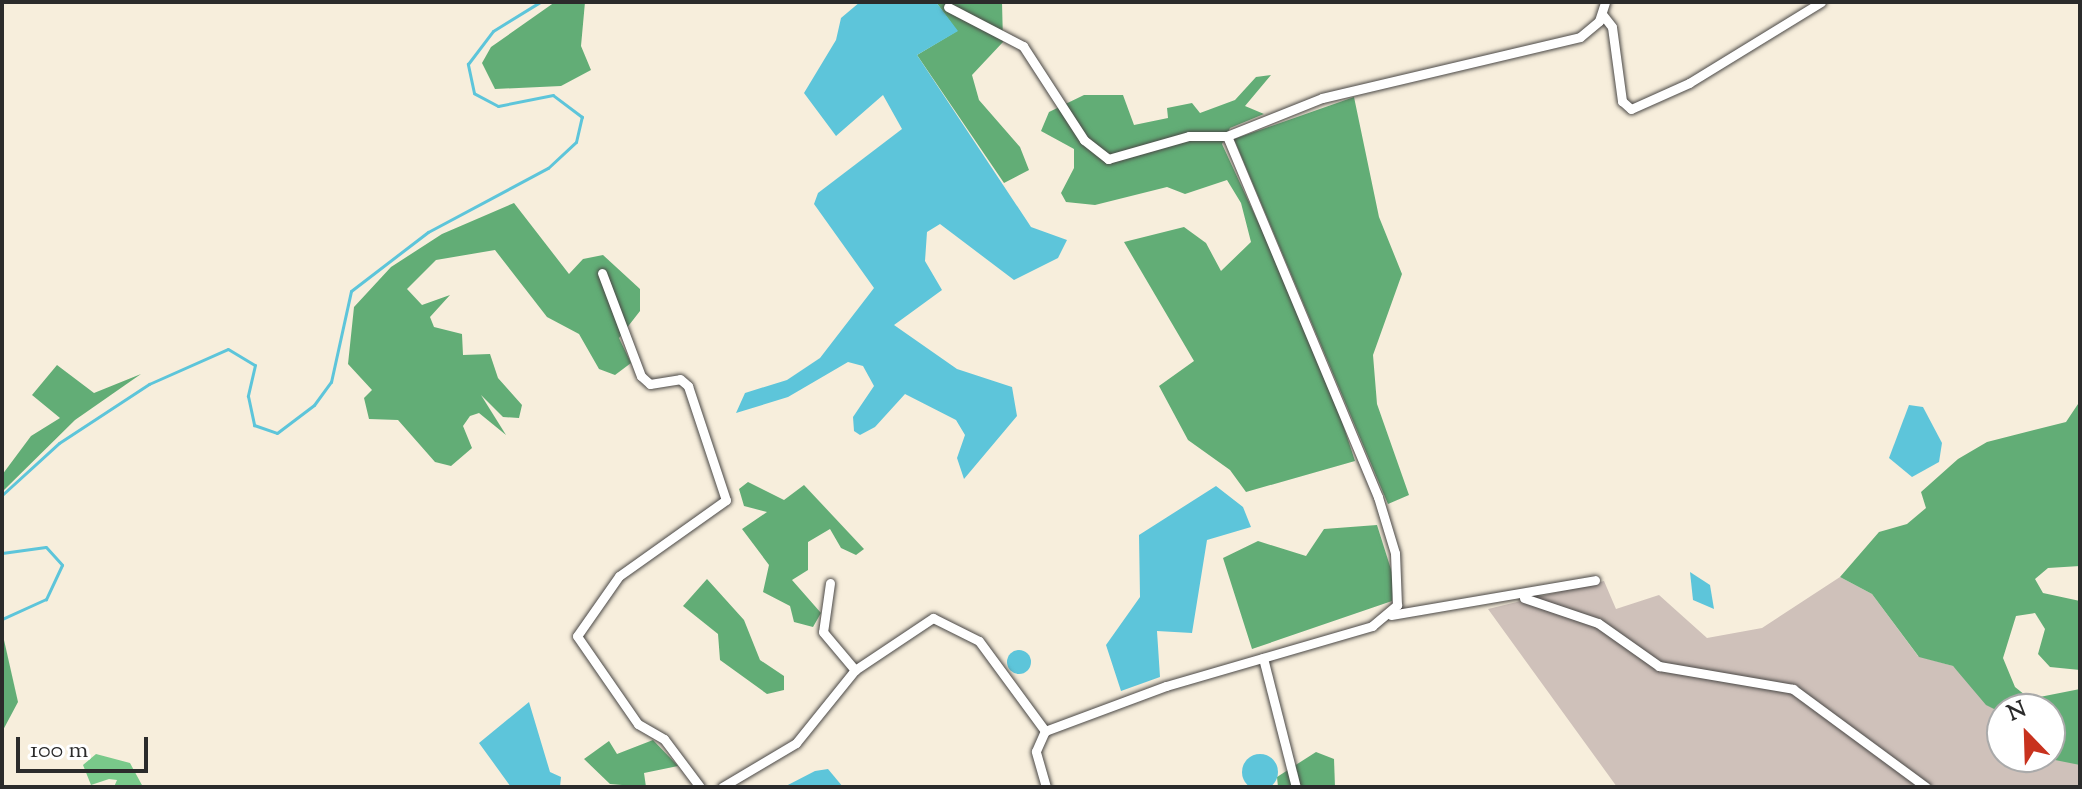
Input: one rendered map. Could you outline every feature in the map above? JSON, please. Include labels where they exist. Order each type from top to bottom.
[{"type":"street","points":[[948,7],[1023,46],[1084,140],[1108,159],[1189,136],[1227,136],[1322,98],[1580,37],[1602,14],[1605,2]]},
{"type":"street","points":[[1602,14],[1631,109],[1689,83],[1821,2]]},
{"type":"street","points":[[1227,136],[1325,356],[1383,511],[1398,572],[1391,615]]},
{"type":"street","points":[[602,273],[641,376],[650,384],[680,379],[688,386],[726,500],[619,576],[577,636],[638,724],[664,739],[700,787]]},
{"type":"street","points":[[1046,787],[1036,751],[1045,731],[1391,615],[1524,598],[1595,580]]},
{"type":"street","points":[[830,583],[823,632],[855,670]]},
{"type":"street","points":[[1524,598],[1598,623],[1659,666],[1793,689],[1926,787]]},
{"type":"street","points":[[722,787],[796,743],[855,670],[916,626],[940,618],[979,641],[1045,731]]},
{"type":"street","points":[[1263,658],[1296,787]]},
{"type":"shaded area","points":[[1840,577],[1872,594],[1918,656],[1953,666],[1986,698],[1986,773],[2066,773],[2066,758],[2071,758],[2080,765],[2080,787],[1617,787],[1488,609],[1604,581],[1616,609],[1659,595],[1707,638],[1762,628]]},
{"type":"green space","points":[[555,2],[585,2],[581,46],[591,70],[561,86],[495,89],[482,63],[491,47]]},
{"type":"green space","points":[[936,2],[1002,2],[1003,42],[972,75],[979,100],[1020,147],[1029,170],[1004,183],[917,55],[957,31]]},
{"type":"green space","points":[[1271,75],[1245,106],[1264,114],[1230,128],[1222,144],[1321,358],[1355,461],[1246,492],[1230,470],[1188,440],[1159,386],[1194,361],[1124,242],[1184,227],[1206,243],[1221,271],[1251,242],[1241,203],[1227,180],[1185,194],[1167,187],[1095,205],[1066,202],[1061,193],[1074,168],[1074,149],[1041,131],[1049,112],[1084,95],[1123,95],[1134,125],[1168,118],[1167,108],[1192,103],[1200,113],[1235,100],[1256,77]]},
{"type":"green space","points":[[1354,97],[1379,217],[1402,274],[1373,355],[1377,404],[1409,495],[1388,504],[1234,139]]},
{"type":"green space","points":[[514,203],[569,274],[583,259],[603,255],[640,289],[640,311],[619,338],[631,363],[615,375],[599,369],[579,334],[547,317],[495,250],[436,260],[407,289],[422,305],[450,295],[430,317],[434,327],[462,334],[463,355],[490,354],[498,378],[522,405],[519,418],[503,417],[481,395],[506,435],[479,413],[470,416],[463,426],[472,448],[451,466],[435,462],[398,420],[369,419],[364,398],[372,390],[348,364],[354,307],[391,267],[442,234]]},
{"type":"green space","points":[[57,365],[94,393],[141,374],[75,420],[2,492],[2,475],[31,436],[60,418],[32,395]]},
{"type":"green space","points":[[2080,401],[2080,566],[2048,568],[2035,579],[2043,593],[2080,601],[2080,670],[2050,667],[2038,654],[2045,629],[2035,613],[2016,616],[2003,658],[2015,687],[2022,693],[1986,693],[1986,705],[1953,666],[1919,657],[1872,594],[1840,577],[1879,532],[1907,524],[1926,508],[1921,492],[1958,459],[1987,442],[2066,422]]},
{"type":"green space","points":[[748,482],[784,500],[804,485],[864,549],[856,555],[841,548],[830,529],[808,542],[808,570],[792,580],[821,613],[813,627],[794,622],[790,606],[763,592],[769,565],[742,529],[767,512],[744,506],[739,489]]},
{"type":"green space","points":[[1377,525],[1395,582],[1392,601],[1252,649],[1223,558],[1258,541],[1306,556],[1324,529]]},
{"type":"green space","points":[[707,579],[744,620],[760,660],[784,676],[784,690],[767,694],[720,660],[718,634],[683,606]]},
{"type":"green space","points":[[2,641],[18,702],[2,732]]},
{"type":"green space","points":[[2080,689],[2080,765],[2066,762],[2066,693],[2060,693]]},
{"type":"green space","points":[[653,740],[678,766],[644,773],[646,787],[610,784],[584,759],[609,741],[617,754]]},
{"type":"green space","points":[[1316,752],[1334,759],[1335,787],[1278,787],[1277,777]]},
{"type":"green space","points":[[96,754],[130,763],[143,787],[114,787],[117,780],[109,779],[91,785],[83,765]]},
{"type":"water","points":[[860,2],[936,2],[958,31],[917,55],[1031,227],[1067,240],[1058,258],[1014,280],[940,224],[927,232],[925,261],[942,290],[894,325],[957,369],[1012,387],[1017,416],[964,479],[957,458],[965,435],[956,420],[905,394],[875,427],[860,435],[854,431],[853,417],[874,386],[863,366],[848,362],[788,397],[736,413],[745,393],[787,380],[820,358],[874,288],[814,204],[818,193],[902,129],[883,95],[836,136],[804,93],[836,40],[841,18]]},
{"type":"water","points":[[1909,405],[1923,407],[1942,443],[1939,462],[1912,477],[1889,458]]},
{"type":"water","points":[[1216,486],[1243,507],[1251,527],[1207,540],[1192,633],[1157,631],[1160,677],[1121,691],[1106,645],[1140,597],[1139,535]]},
{"type":"water","points":[[1690,572],[1710,585],[1714,609],[1693,600]]},
{"type":"water","points":[[1019,650],[1030,657],[1031,662],[1024,673],[1019,674],[1008,667],[1007,662],[1014,651]]},
{"type":"water","points":[[529,702],[550,772],[561,777],[560,787],[511,787],[479,743]]},
{"type":"water","points":[[1260,754],[1273,759],[1278,772],[1273,785],[1260,790],[1247,785],[1242,772],[1247,759]]},
{"type":"water","points":[[828,769],[843,787],[784,787],[815,771]]},
{"type":"waterway","points":[[2,495],[59,443],[149,384],[228,349],[255,365],[248,396],[254,425],[277,433],[314,405],[331,382],[351,291],[428,232],[548,168],[576,142],[582,117],[553,95],[498,106],[474,93],[468,64],[493,31],[540,2]]},
{"type":"waterway","points":[[2,553],[46,547],[62,565],[46,599],[2,619]]}]
